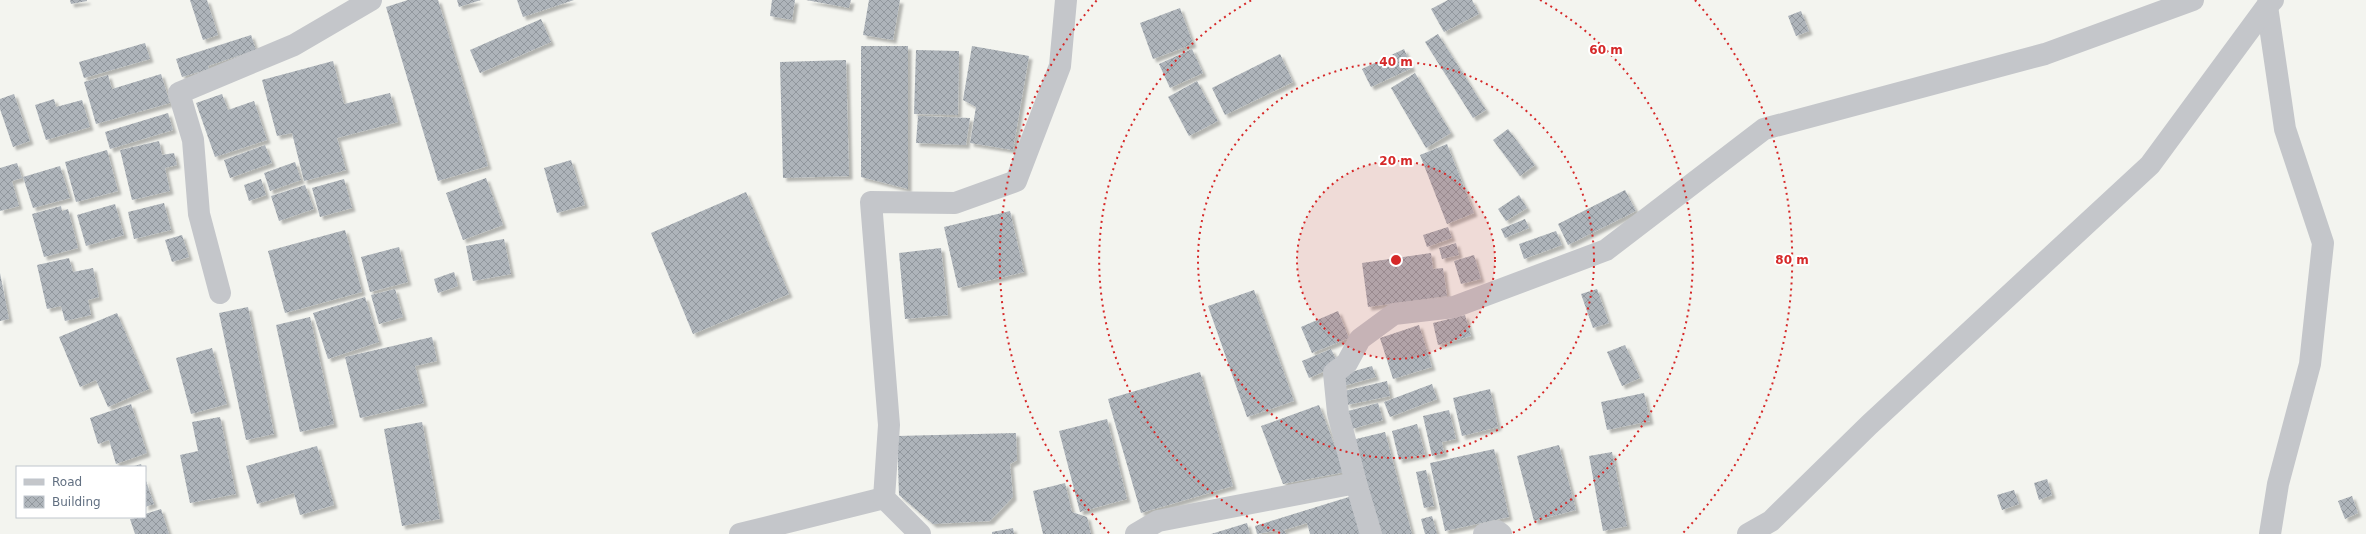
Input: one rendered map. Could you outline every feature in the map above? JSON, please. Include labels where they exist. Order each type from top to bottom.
[{"type":"street","points":[[220,293],[199,214],[193,140],[179,93],[294,45],[371,0]]},
{"type":"street","points":[[920,534],[884,498],[889,425],[871,202],[956,203],[1016,182],[1060,66],[1066,0]]},
{"type":"street","points":[[1371,534],[1338,413],[1334,373],[1347,363],[1360,339],[1394,314],[1454,307],[1606,250],[1764,129],[2044,54],[2192,0]]},
{"type":"street","points":[[1748,534],[1771,521],[1875,419],[2150,165],[2270,3]]},
{"type":"street","points":[[2270,3],[2285,129],[2322,243],[2310,364],[2278,484],[2270,534]]},
{"type":"street","points":[[1136,534],[1158,521],[1356,483]]},
{"type":"street","points":[[740,534],[884,498]]},
{"type":"street","points":[[1484,534],[1497,531],[1501,534]]},
{"type":"building","points":[[70,0],[87,0],[87,1],[71,4]]},
{"type":"building","points":[[190,0],[207,0],[218,35],[203,40]]},
{"type":"building","points":[[408,0],[438,0],[488,166],[438,181],[386,7]]},
{"type":"building","points":[[457,0],[481,0],[459,7]]},
{"type":"building","points":[[517,0],[574,0],[523,17]]},
{"type":"building","points":[[772,0],[795,0],[792,20],[770,16]]},
{"type":"building","points":[[806,0],[851,0],[849,8]]},
{"type":"building","points":[[869,0],[900,0],[893,40],[863,35]]},
{"type":"building","points":[[1448,0],[1472,0],[1479,14],[1444,32],[1431,9]]},
{"type":"building","points":[[1180,8],[1193,44],[1153,59],[1140,23]]},
{"type":"building","points":[[1801,11],[1809,31],[1796,36],[1788,16]]},
{"type":"building","points":[[541,19],[551,42],[480,73],[470,50]]},
{"type":"building","points":[[1438,34],[1486,110],[1473,118],[1425,42]]},
{"type":"building","points":[[251,35],[256,50],[208,66],[209,69],[182,77],[176,59]]},
{"type":"building","points":[[145,43],[150,59],[84,78],[79,62]]},
{"type":"building","points":[[861,46],[908,46],[908,189],[861,177]]},
{"type":"building","points":[[972,46],[1029,56],[1013,150],[970,143],[976,107],[963,100]]},
{"type":"building","points":[[1192,49],[1203,73],[1170,88],[1159,64]]},
{"type":"building","points":[[1404,49],[1412,68],[1371,87],[1362,69]]},
{"type":"building","points":[[916,50],[959,51],[958,115],[914,114]]},
{"type":"building","points":[[1280,54],[1293,82],[1225,115],[1212,88]]},
{"type":"building","points":[[846,60],[849,176],[783,178],[780,62]]},
{"type":"building","points":[[333,61],[344,104],[390,93],[398,122],[337,138],[346,170],[304,181],[292,133],[277,136],[262,80]]},
{"type":"building","points":[[1415,73],[1451,133],[1426,148],[1391,88]]},
{"type":"building","points":[[161,74],[170,103],[96,124],[84,82],[108,75],[112,89]]},
{"type":"building","points":[[1197,81],[1218,121],[1189,136],[1168,97]]},
{"type":"building","points":[[14,94],[30,141],[13,147],[0,109],[0,99]]},
{"type":"building","points":[[222,94],[228,110],[254,101],[267,140],[215,157],[196,103]]},
{"type":"building","points":[[54,99],[56,107],[82,100],[90,127],[46,140],[35,105]]},
{"type":"building","points":[[168,113],[173,130],[110,149],[105,132]]},
{"type":"building","points":[[918,116],[970,118],[966,145],[916,143]]},
{"type":"building","points":[[1508,129],[1535,165],[1520,176],[1493,140]]},
{"type":"building","points":[[159,141],[162,155],[174,153],[177,165],[165,168],[170,191],[132,200],[120,150]]},
{"type":"building","points":[[1447,144],[1474,213],[1447,224],[1420,155]]},
{"type":"building","points":[[265,145],[272,163],[230,178],[224,160]]},
{"type":"building","points":[[107,150],[118,191],[76,202],[65,162]]},
{"type":"building","points":[[571,160],[585,205],[557,213],[544,168]]},
{"type":"building","points":[[295,162],[301,180],[270,191],[264,173]]},
{"type":"building","points":[[17,163],[22,178],[12,181],[19,206],[0,211],[0,168]]},
{"type":"building","points":[[60,166],[70,198],[33,208],[23,177]]},
{"type":"building","points":[[486,178],[503,225],[463,240],[446,193]]},
{"type":"building","points":[[261,179],[266,195],[249,201],[244,185]]},
{"type":"building","points":[[344,179],[352,208],[320,217],[312,188]]},
{"type":"building","points":[[305,185],[314,209],[279,221],[271,196]]},
{"type":"building","points":[[1625,190],[1636,211],[1568,245],[1558,224]]},
{"type":"building","points":[[746,192],[789,294],[693,334],[651,233]]},
{"type":"building","points":[[1519,195],[1527,208],[1506,221],[1498,209]]},
{"type":"building","points":[[164,203],[171,230],[134,239],[128,212]]},
{"type":"building","points":[[115,204],[124,235],[86,246],[77,215]]},
{"type":"building","points":[[61,206],[62,211],[68,209],[78,248],[44,257],[32,214]]},
{"type":"building","points":[[1010,211],[1024,272],[958,288],[944,227]]},
{"type":"building","points":[[1525,219],[1529,228],[1505,238],[1501,229]]},
{"type":"building","points":[[1448,227],[1452,238],[1427,247],[1423,235]]},
{"type":"building","points":[[345,230],[362,292],[285,313],[268,251]]},
{"type":"building","points":[[1556,231],[1562,245],[1524,259],[1519,244]]},
{"type":"building","points":[[182,235],[189,257],[172,262],[165,240]]},
{"type":"building","points":[[504,239],[511,274],[473,281],[466,246]]},
{"type":"building","points":[[1456,243],[1459,255],[1442,259],[1439,248]]},
{"type":"building","points":[[399,247],[408,282],[370,292],[361,257]]},
{"type":"building","points":[[941,248],[948,315],[905,319],[899,253]]},
{"type":"building","points":[[1431,253],[1433,269],[1443,268],[1447,296],[1368,307],[1362,263]]},
{"type":"building","points":[[1474,255],[1481,279],[1461,284],[1454,261]]},
{"type":"building","points":[[69,258],[73,272],[93,268],[99,297],[88,300],[91,315],[65,321],[61,306],[47,309],[37,265]]},
{"type":"building","points":[[454,272],[458,286],[438,293],[434,279]]},
{"type":"building","points":[[0,273],[9,319],[0,321]]},
{"type":"building","points":[[395,289],[403,317],[379,324],[371,295]]},
{"type":"building","points":[[1597,289],[1609,323],[1593,328],[1581,294]]},
{"type":"building","points":[[1254,290],[1294,401],[1247,417],[1208,306]]},
{"type":"building","points":[[365,297],[379,342],[328,359],[313,313]]},
{"type":"building","points":[[248,307],[274,434],[246,440],[219,313]]},
{"type":"building","points":[[1338,311],[1349,338],[1312,353],[1301,327]]},
{"type":"building","points":[[117,313],[149,389],[108,407],[96,380],[80,387],[59,337]]},
{"type":"building","points":[[1465,315],[1471,336],[1438,345],[1433,323]]},
{"type":"building","points":[[310,317],[334,424],[300,432],[276,325]]},
{"type":"building","points":[[1419,325],[1432,367],[1393,379],[1380,338]]},
{"type":"building","points":[[432,337],[437,361],[415,366],[424,403],[360,418],[345,357]]},
{"type":"building","points":[[1625,345],[1640,378],[1622,386],[1607,352]]},
{"type":"building","points":[[212,348],[227,404],[191,414],[176,358]]},
{"type":"building","points":[[1331,349],[1339,365],[1309,378],[1302,361]]},
{"type":"building","points":[[1372,366],[1376,377],[1340,387],[1337,376]]},
{"type":"building","points":[[1200,372],[1233,486],[1141,513],[1108,399]]},
{"type":"building","points":[[1387,381],[1390,396],[1347,405],[1344,391]]},
{"type":"building","points":[[1432,384],[1437,399],[1390,417],[1384,402]]},
{"type":"building","points":[[1490,389],[1498,427],[1462,436],[1453,398]]},
{"type":"building","points":[[1644,393],[1650,421],[1607,430],[1601,402]]},
{"type":"building","points":[[1378,403],[1383,420],[1352,429],[1348,411]]},
{"type":"building","points":[[131,404],[147,453],[116,464],[109,440],[98,444],[90,418]]},
{"type":"building","points":[[1319,405],[1345,472],[1283,484],[1261,426]]},
{"type":"building","points":[[1449,410],[1456,439],[1442,442],[1444,453],[1432,456],[1423,416]]},
{"type":"building","points":[[220,417],[236,494],[190,503],[180,455],[198,451],[192,422]]},
{"type":"building","points":[[1107,419],[1127,499],[1080,512],[1059,431]]},
{"type":"building","points":[[422,422],[440,519],[402,526],[384,429]]},
{"type":"building","points":[[1417,424],[1425,454],[1399,460],[1392,431]]},
{"type":"building","points":[[1385,432],[1412,534],[1376,534],[1352,440]]},
{"type":"building","points":[[1016,433],[1017,460],[1010,464],[1013,497],[990,521],[933,524],[899,495],[897,436]]},
{"type":"building","points":[[1559,445],[1576,510],[1534,521],[1517,456]]},
{"type":"building","points":[[317,446],[334,505],[300,515],[294,493],[257,504],[246,466]]},
{"type":"building","points":[[1494,449],[1509,517],[1445,531],[1430,463]]},
{"type":"building","points":[[1612,452],[1627,526],[1603,531],[1589,456]]},
{"type":"building","points":[[1426,470],[1434,506],[1424,508],[1416,472]]},
{"type":"building","points":[[2047,479],[2052,495],[2039,500],[2034,483]]},
{"type":"building","points":[[146,481],[154,504],[146,507]]},
{"type":"building","points":[[1065,483],[1072,512],[1087,517],[1091,534],[1043,534],[1033,491]]},
{"type":"building","points":[[2014,490],[2019,504],[2002,510],[1997,495]]},
{"type":"building","points":[[1352,496],[1364,534],[1310,534],[1307,523],[1284,530],[1286,534],[1280,534],[1278,530],[1257,534],[1255,526]]},
{"type":"building","points":[[2352,496],[2358,513],[2345,519],[2338,501]]},
{"type":"building","points":[[161,509],[169,534],[135,534],[130,519],[146,518],[146,514]]},
{"type":"building","points":[[1432,516],[1437,534],[1425,534],[1421,519]]},
{"type":"building","points":[[1247,523],[1250,534],[1211,534]]},
{"type":"building","points":[[1013,528],[1014,534],[992,534],[992,532]]}]
